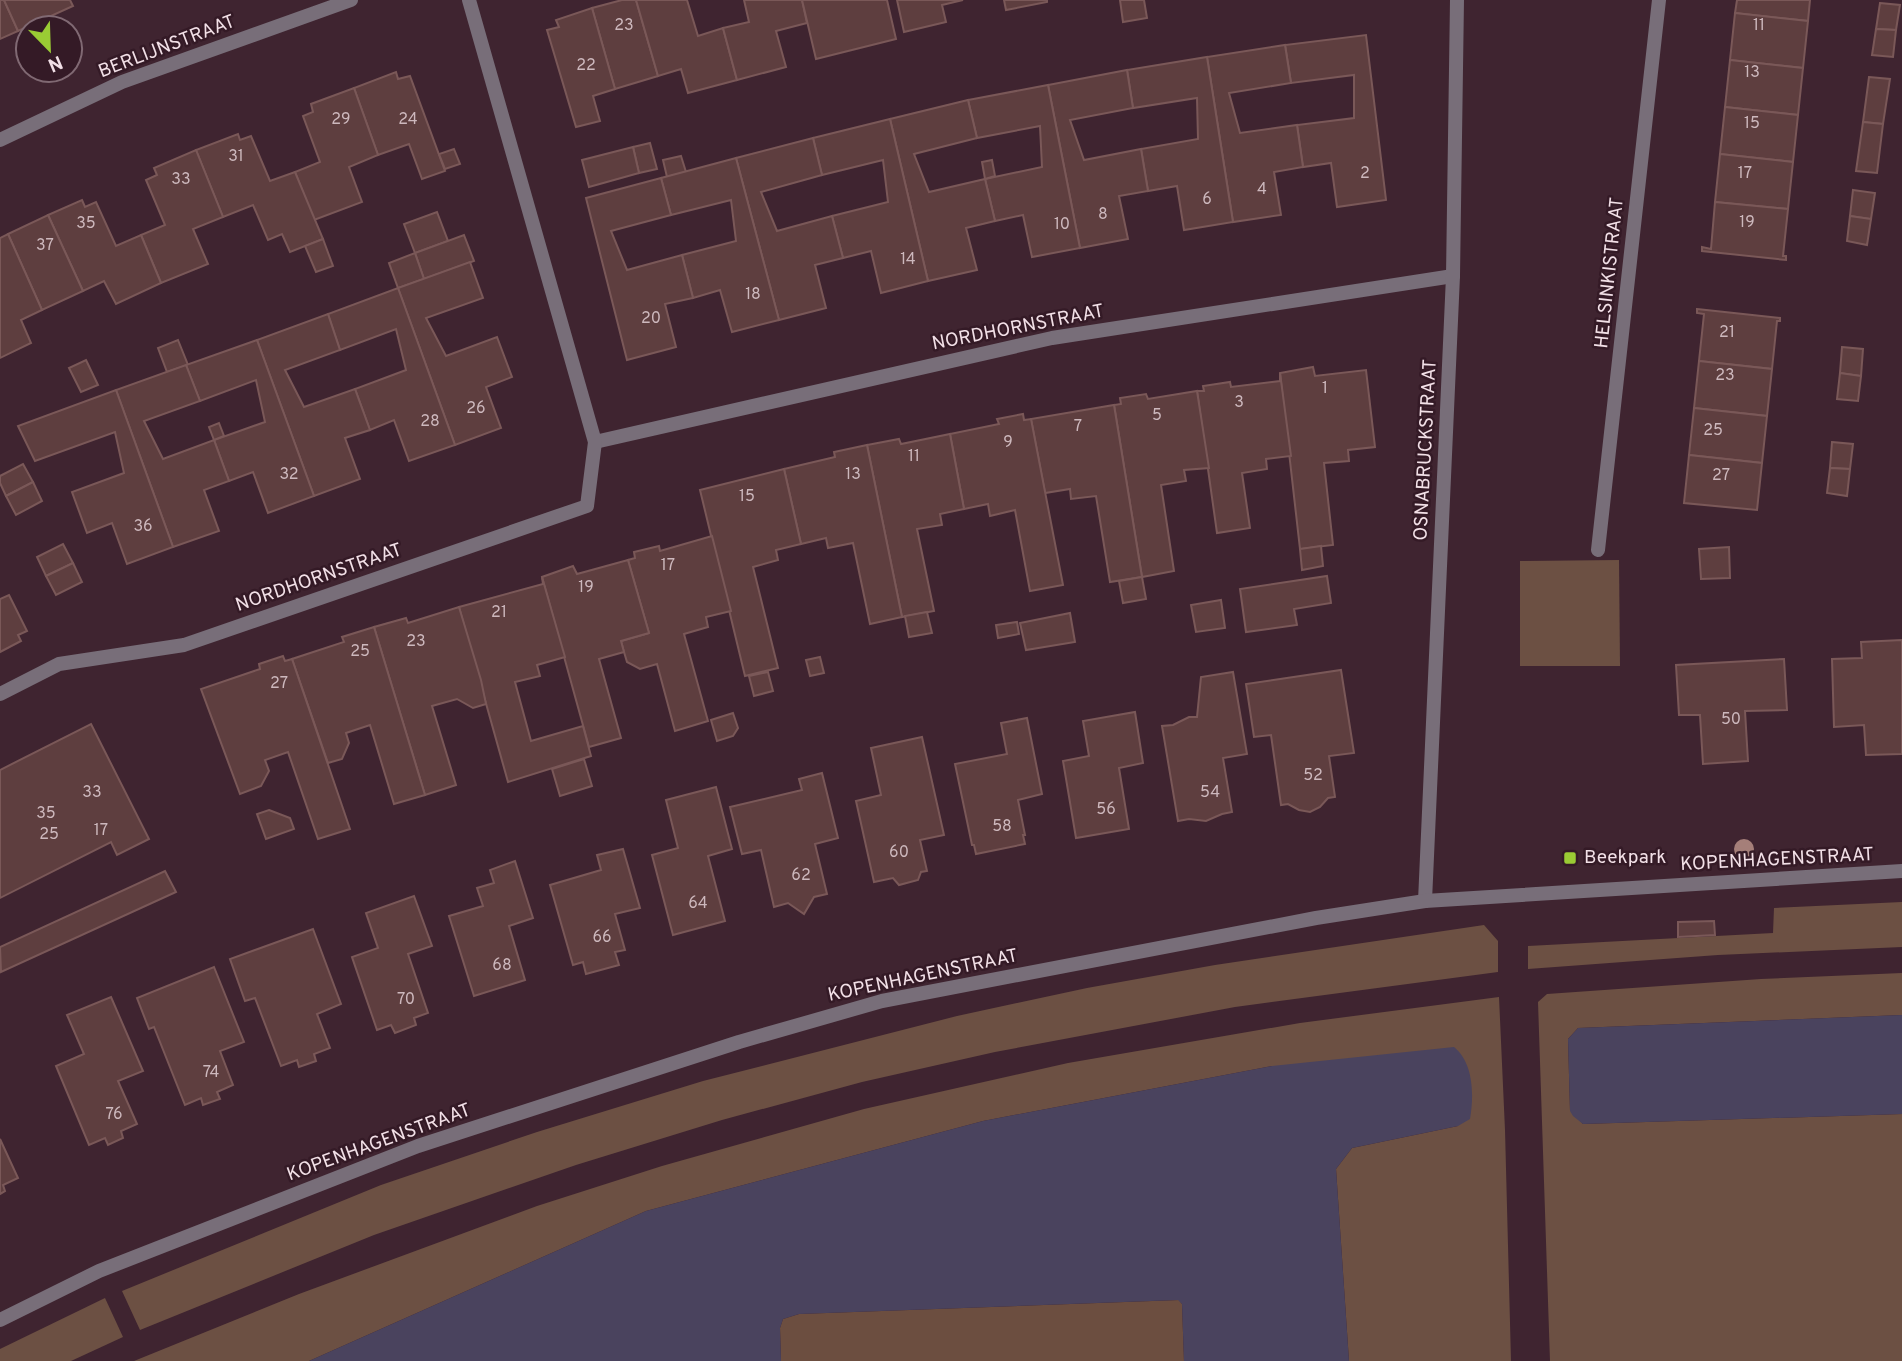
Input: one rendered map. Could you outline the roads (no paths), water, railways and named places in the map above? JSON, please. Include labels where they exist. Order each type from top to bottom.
[{"type":"street","name":"BERLIJNSTRAAT","points":[[0,141],[122,82],[351,0]]},
{"type":"street","name":"NORDHORNSTRAAT","points":[[0,694],[59,664],[184,645],[587,506],[595,442],[469,0]]},
{"type":"street","name":"OSNABRUCKSTRAAT","points":[[1424,901],[1453,276],[1457,0]]},
{"type":"street","name":"HELSINKISTRAAT","points":[[1598,550],[1659,0]]},
{"type":"street","name":"NORDHORNSTRAAT","points":[[595,442],[1052,338],[1453,276]]},
{"type":"street","name":"KOPENHAGENSTRAAT","points":[[0,1320],[99,1271],[418,1146],[739,1042],[882,1001],[1316,918],[1424,901],[1902,872]]},
{"type":"place","name":"Beekpark","points":[[1570,858]]}]
